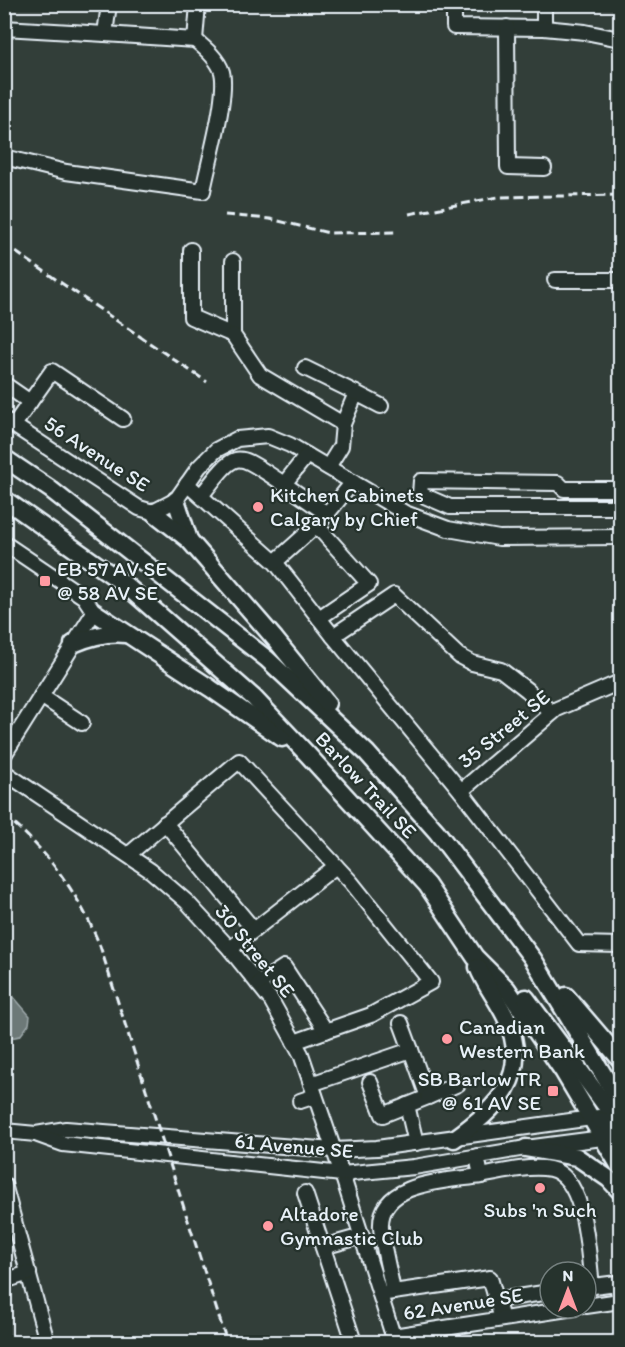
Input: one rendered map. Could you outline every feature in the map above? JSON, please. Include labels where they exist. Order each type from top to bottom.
[{"type":"main road","name":"Barlow Trail SE","points":[[4,458],[50,489],[267,659],[367,753],[437,832],[533,959],[617,1126],[621,1167]]},
{"type":"main road","name":"Barlow Trail SE","points":[[4,500],[123,583],[254,698],[427,885],[475,957],[507,988],[592,1118],[617,1126]]},
{"type":"main road","points":[[176,500],[189,540]]},
{"type":"main road","points":[[153,512],[189,540],[275,639],[367,753]]},
{"type":"main road","points":[[94,612],[308,755]]},
{"type":"main road","points":[[73,644],[106,634],[127,634]]},
{"type":"main road","points":[[454,1138],[481,1120],[496,1104],[507,1087],[514,1066],[514,1041],[507,1020],[479,969],[475,957]]},
{"type":"main road","points":[[533,959],[621,1059]]},
{"type":"main road","points":[[507,988],[524,995],[617,1126]]},
{"type":"main road","points":[[526,1148],[577,1157],[609,1179],[621,1191]]},
{"type":"street","points":[[105,34],[109,4]]},
{"type":"street","points":[[195,40],[198,4]]},
{"type":"street","points":[[454,4],[454,27],[544,28],[585,32],[621,39]]},
{"type":"street","points":[[544,4],[544,28]]},
{"type":"street","points":[[507,27],[508,167],[544,168]]},
{"type":"street","points":[[4,28],[195,40],[208,50],[222,71],[223,95],[202,191],[66,172],[4,158]]},
{"type":"street","points":[[191,250],[190,317],[233,335]]},
{"type":"street","points":[[232,261],[233,335],[260,375],[343,424]]},
{"type":"street","points":[[555,280],[621,280]]},
{"type":"street","points":[[305,368],[381,406]]},
{"type":"street","points":[[9,422],[30,402],[52,371],[123,419]]},
{"type":"street","points":[[4,384],[30,402]]},
{"type":"street","points":[[328,467],[341,446],[343,424],[356,393]]},
{"type":"street","name":"56 Avenue SE","points":[[9,422],[139,508],[153,512],[176,500],[199,467],[216,450],[237,439],[268,436],[290,444],[405,513],[448,530],[499,538],[621,537]]},
{"type":"street","points":[[284,484],[307,455]]},
{"type":"street","points":[[201,496],[226,464],[235,459],[244,459],[327,514]]},
{"type":"street","points":[[621,489],[564,489],[558,483],[421,481],[420,494],[450,507],[621,507]]},
{"type":"street","points":[[275,562],[317,526],[353,482]]},
{"type":"street","points":[[187,484],[275,562],[461,791]]},
{"type":"street","points":[[317,526],[369,584],[319,618]]},
{"type":"street","points":[[4,543],[84,597],[94,612],[4,755]]},
{"type":"street","points":[[333,636],[394,595],[459,656],[472,663],[501,670],[552,713]]},
{"type":"street","name":"35 Street SE","points":[[621,682],[556,709],[461,791],[579,944],[621,945]]},
{"type":"street","points":[[41,696],[82,723]]},
{"type":"street","points":[[128,855],[239,761],[351,882],[431,982],[371,1015],[294,1042]]},
{"type":"street","name":"30 Street SE","points":[[4,772],[151,871],[187,902],[230,949],[271,1000],[301,1054],[362,1236],[387,1293],[394,1339]]},
{"type":"street","points":[[165,823],[254,930]]},
{"type":"street","points":[[230,949],[336,866]]},
{"type":"street","points":[[258,984],[284,967],[326,1031]]},
{"type":"street","points":[[401,1023],[428,1097]]},
{"type":"street","points":[[300,1101],[313,1090],[411,1050]]},
{"type":"street","points":[[370,1082],[383,1115],[458,1084]]},
{"type":"street","points":[[407,1106],[416,1143]]},
{"type":"street","name":"61 Avenue SE","points":[[4,1131],[36,1134],[66,1129],[333,1150],[377,1148],[592,1118]]},
{"type":"street","name":"61 Avenue SE","points":[[36,1134],[63,1144],[342,1174],[414,1167],[526,1148],[617,1126]]},
{"type":"street","points":[[477,1156],[481,1176]]},
{"type":"street","points":[[502,1319],[490,1278],[387,1293],[381,1227],[388,1202],[406,1189],[513,1170],[551,1169],[569,1182],[581,1205],[586,1260]]},
{"type":"street","points":[[4,1184],[47,1342]]},
{"type":"street","points":[[305,1193],[354,1342]]},
{"type":"street","points":[[323,1247],[362,1236]]},
{"type":"street","points":[[4,1281],[29,1273]]},
{"type":"street","points":[[598,1285],[617,1283],[621,1301],[598,1304]]},
{"type":"street","points":[[497,1299],[538,1294]]},
{"type":"street","name":"62 Avenue SE","points":[[394,1339],[538,1314]]},
{"type":"shaded area","points":[[4,991],[13,996],[30,1016],[29,1024],[20,1036],[5,1039]]},
{"type":"railway","points":[[409,214],[498,197],[620,195]]},
{"type":"railway","points":[[225,215],[270,219],[329,233],[398,232]]},
{"type":"railway","points":[[4,244],[207,382]]},
{"type":"railway","points":[[4,815],[35,843],[61,874],[92,927],[227,1342]]},
{"type":"place","name":"Kitchen Cabinets Calgary by Chief","points":[[258,507]]},
{"type":"place","name":"EB 57 AV SE @ 58 AV SE","points":[[45,581]]},
{"type":"place","name":"Canadian Western Bank","points":[[447,1039]]},
{"type":"place","name":"SB Barlow TR @ 61 AV SE","points":[[553,1091]]},
{"type":"place","name":"Subs 'n Such","points":[[540,1188]]},
{"type":"place","name":"Altadore Gymnastic Club","points":[[268,1226]]}]
